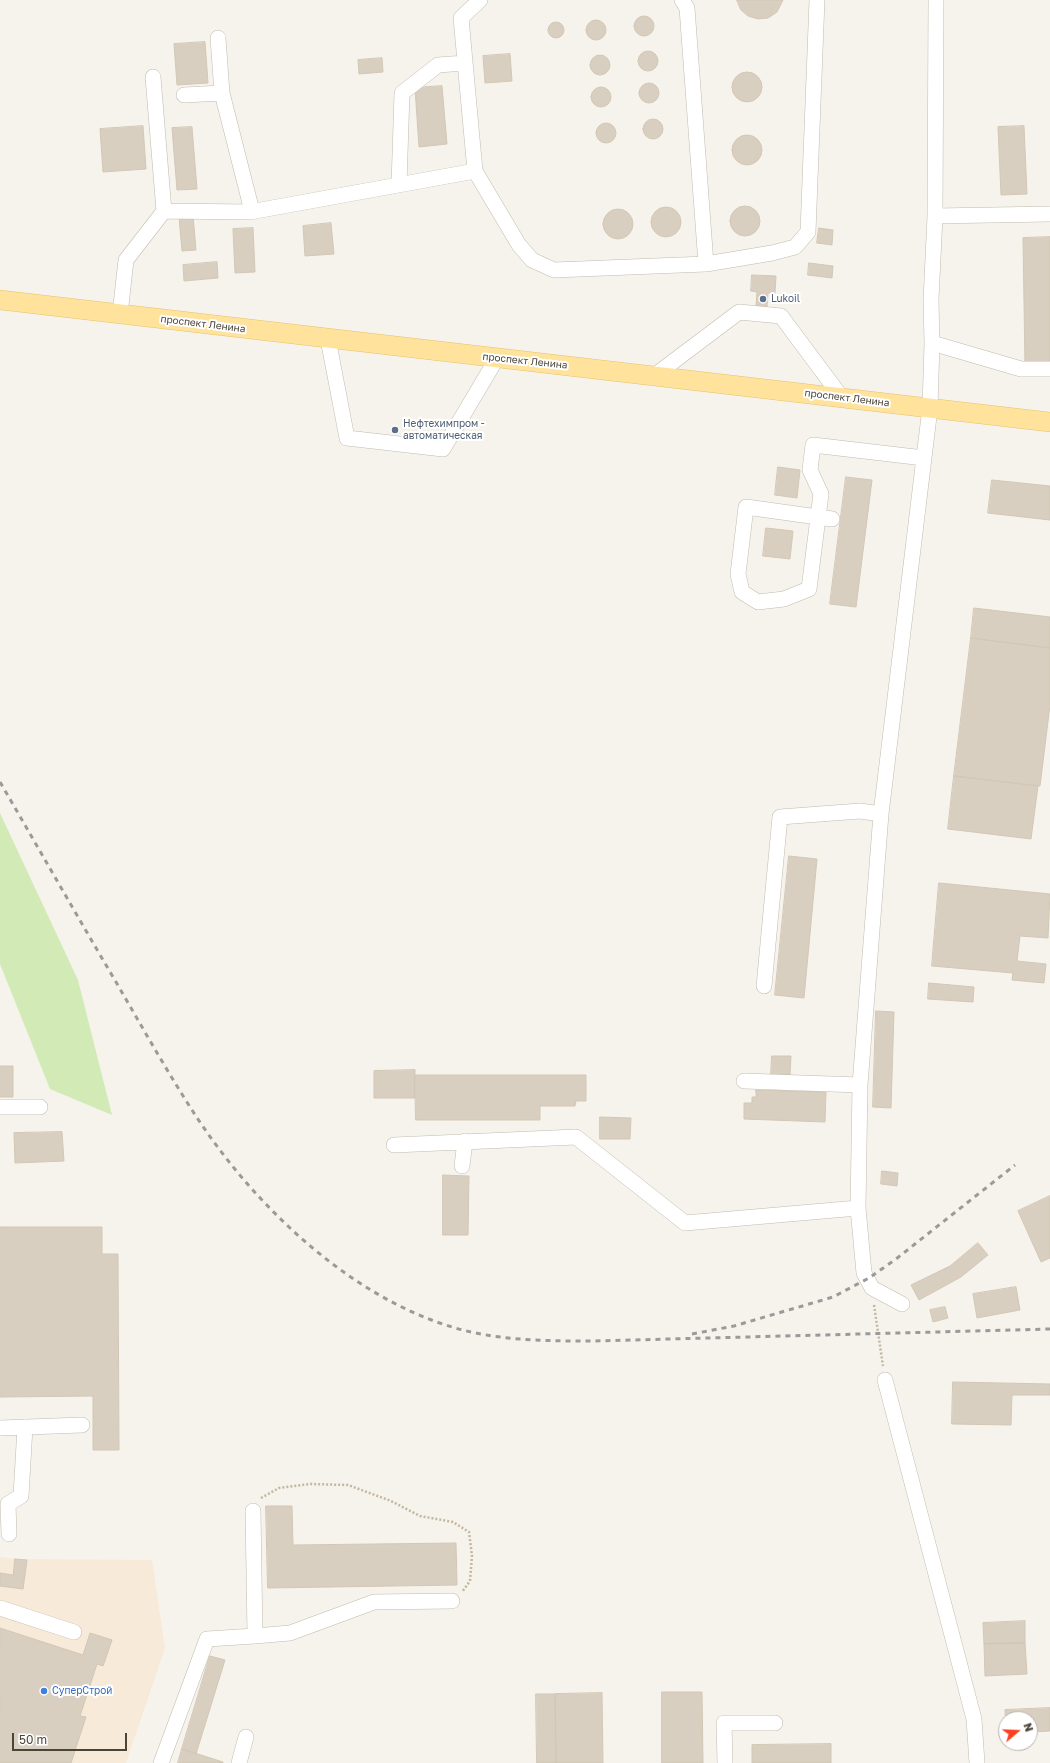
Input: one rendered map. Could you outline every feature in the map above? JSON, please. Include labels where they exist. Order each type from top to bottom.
[{"type":"main road","name":"проспект Ленина","points":[[0,300],[1050,422]]},
{"type":"street","points":[[480,0],[461,18],[475,171],[519,245],[532,260],[554,270],[706,264],[772,253],[795,247],[808,232],[817,0]]},
{"type":"street","points":[[682,0],[686,8],[706,264]]},
{"type":"street","points":[[902,1304],[872,1288],[864,1273],[858,1208],[865,1157],[860,1085],[881,814],[930,408],[932,343],[931,300],[935,216],[936,0]]},
{"type":"street","points":[[218,38],[222,93],[252,211]]},
{"type":"street","points":[[399,185],[402,94],[438,65],[465,63]]},
{"type":"street","points":[[120,314],[126,260],[164,211],[153,77]]},
{"type":"street","points":[[184,95],[222,93]]},
{"type":"street","points":[[164,211],[252,211],[475,171]]},
{"type":"street","points":[[935,216],[1050,214]]},
{"type":"street","points":[[654,376],[739,312],[781,316],[842,398]]},
{"type":"street","points":[[328,339],[347,438],[443,450],[497,358]]},
{"type":"street","points":[[932,343],[1021,368],[1050,369]]},
{"type":"street","points":[[825,518],[746,507],[738,574],[742,592],[758,602],[784,599],[809,589],[825,518],[821,494],[810,470],[813,445],[924,458]]},
{"type":"street","points":[[764,986],[780,817],[860,811],[881,814]]},
{"type":"street","points":[[744,1081],[860,1085]]},
{"type":"street","points":[[0,1107],[40,1107]]},
{"type":"street","points":[[394,1145],[576,1137],[684,1223],[858,1208]]},
{"type":"street","points":[[462,1166],[465,1142]]},
{"type":"street","points":[[885,1380],[974,1719],[977,1763]]},
{"type":"street","points":[[0,1428],[82,1425]]},
{"type":"street","points":[[9,1534],[8,1504],[21,1496],[25,1427]]},
{"type":"street","points":[[253,1511],[255,1636]]},
{"type":"street","points":[[161,1763],[207,1639],[290,1633],[374,1602],[452,1601]]},
{"type":"street","points":[[0,1608],[74,1632]]},
{"type":"street","points":[[724,1763],[724,1723],[775,1723]]},
{"type":"street","points":[[239,1763],[246,1737]]},
{"type":"path","points":[[872,1288],[885,1380]]},
{"type":"path","points":[[253,1511],[255,1502],[280,1488],[311,1484],[348,1485],[391,1501],[420,1516],[453,1522],[469,1532],[472,1556],[470,1581],[462,1592],[452,1601]]},
{"type":"shaded area","points":[[0,1557],[15,1559],[152,1560],[165,1648],[126,1763],[0,1763]]},
{"type":"green space","points":[[0,813],[78,980],[112,1115],[50,1089],[0,964]]},
{"type":"building","points":[[737,0],[783,0],[777,12],[768,18],[758,19],[748,16],[741,10]]},
{"type":"building","points":[[644,16],[651,19],[654,26],[651,33],[644,36],[637,33],[634,26],[637,19]]},
{"type":"building","points":[[596,20],[603,23],[606,30],[603,37],[596,40],[589,37],[586,30],[589,23]]},
{"type":"building","points":[[556,22],[562,24],[564,30],[562,36],[556,38],[550,36],[548,30],[550,24]]},
{"type":"building","points":[[205,42],[208,83],[177,85],[174,44]]},
{"type":"building","points":[[648,51],[655,54],[658,61],[655,68],[648,71],[641,68],[638,61],[641,54]]},
{"type":"building","points":[[510,54],[512,81],[485,83],[483,56]]},
{"type":"building","points":[[600,55],[607,58],[610,65],[607,72],[600,75],[593,72],[590,65],[593,58]]},
{"type":"building","points":[[382,58],[383,72],[359,74],[358,60]]},
{"type":"building","points":[[747,72],[753,73],[761,81],[761,93],[753,101],[747,102],[741,101],[733,93],[732,87],[733,81],[741,73]]},
{"type":"building","points":[[649,83],[656,86],[659,93],[656,100],[649,103],[642,100],[639,93],[642,86]]},
{"type":"building","points":[[442,86],[447,144],[419,147],[415,88]]},
{"type":"building","points":[[601,87],[608,90],[611,97],[608,104],[601,107],[594,104],[591,97],[594,90]]},
{"type":"building","points":[[653,119],[660,122],[663,129],[660,136],[653,139],[646,136],[643,129],[646,122]]},
{"type":"building","points":[[606,123],[613,126],[616,133],[613,140],[606,143],[599,140],[596,133],[599,126]]},
{"type":"building","points":[[143,126],[146,169],[103,172],[100,129]]},
{"type":"building","points":[[1024,126],[1027,194],[1001,195],[998,127]]},
{"type":"building","points":[[192,127],[197,189],[177,190],[172,128]]},
{"type":"building","points":[[747,135],[753,136],[761,144],[761,156],[753,164],[747,165],[741,164],[733,156],[732,150],[733,144],[741,136]]},
{"type":"building","points":[[745,206],[756,210],[760,221],[756,232],[745,236],[734,232],[730,221],[734,210]]},
{"type":"building","points":[[666,207],[672,208],[680,216],[680,228],[672,236],[666,237],[660,236],[652,228],[651,222],[652,216],[660,208]]},
{"type":"building","points":[[618,209],[624,210],[632,218],[632,230],[624,238],[618,239],[612,238],[604,230],[603,224],[604,218],[612,210]]},
{"type":"building","points":[[193,215],[196,250],[182,251],[179,217]]},
{"type":"building","points":[[331,223],[334,254],[305,256],[303,226]]},
{"type":"building","points":[[253,228],[255,272],[235,273],[233,229]]},
{"type":"building","points":[[819,228],[833,230],[832,245],[817,243]]},
{"type":"building","points":[[1050,237],[1050,365],[1025,366],[1023,238]]},
{"type":"building","points":[[217,262],[218,278],[184,281],[183,265]]},
{"type":"building","points":[[809,263],[833,266],[832,278],[808,275]]},
{"type":"building","points":[[752,275],[776,276],[775,293],[768,293],[767,307],[756,306],[757,292],[751,291]]},
{"type":"building","points":[[778,467],[800,470],[797,498],[775,495]]},
{"type":"building","points":[[846,477],[872,480],[856,607],[830,604]]},
{"type":"building","points":[[992,480],[1050,486],[1050,520],[988,513]]},
{"type":"building","points":[[766,528],[793,531],[790,559],[763,556]]},
{"type":"building","points":[[974,608],[1050,617],[1050,648],[971,638]]},
{"type":"building","points":[[971,638],[1050,648],[1050,705],[1040,786],[954,776]]},
{"type":"building","points":[[954,776],[1038,786],[1031,839],[948,829]]},
{"type":"building","points":[[789,856],[817,859],[804,998],[775,995]]},
{"type":"building","points":[[939,883],[1050,894],[1048,938],[1020,936],[1017,961],[1046,964],[1044,983],[1012,980],[1013,973],[932,966]]},
{"type":"building","points":[[929,983],[974,987],[973,1002],[928,999]]},
{"type":"building","points":[[876,1011],[894,1012],[891,1108],[873,1107]]},
{"type":"building","points":[[772,1056],[791,1056],[790,1075],[771,1075]]},
{"type":"building","points":[[0,1066],[13,1066],[13,1097],[0,1097]]},
{"type":"building","points":[[415,1070],[415,1098],[374,1098],[374,1071]]},
{"type":"building","points":[[415,1075],[586,1075],[586,1101],[576,1101],[575,1106],[540,1106],[540,1120],[416,1120]]},
{"type":"building","points":[[756,1090],[826,1092],[825,1122],[744,1119],[744,1103],[752,1103],[752,1097],[756,1097]]},
{"type":"building","points":[[600,1117],[631,1118],[630,1139],[600,1139]]},
{"type":"building","points":[[62,1132],[64,1161],[15,1163],[14,1133]]},
{"type":"building","points":[[882,1171],[898,1173],[897,1186],[881,1184]]},
{"type":"building","points":[[443,1175],[469,1176],[468,1235],[443,1235]]},
{"type":"building","points":[[1050,1196],[1050,1258],[1041,1262],[1018,1211]]},
{"type":"building","points":[[0,1227],[102,1227],[102,1254],[118,1254],[119,1450],[93,1450],[93,1396],[0,1397]]},
{"type":"building","points":[[978,1243],[988,1255],[961,1277],[919,1300],[911,1285],[950,1266]]},
{"type":"building","points":[[1016,1287],[1020,1310],[977,1318],[973,1294]]},
{"type":"building","points":[[945,1307],[948,1318],[933,1322],[930,1310]]},
{"type":"building","points":[[953,1382],[1050,1384],[1050,1395],[1012,1395],[1011,1425],[952,1424]]},
{"type":"building","points":[[266,1506],[292,1506],[293,1545],[456,1543],[457,1585],[268,1588]]},
{"type":"building","points":[[15,1559],[27,1560],[23,1589],[0,1586],[0,1573],[13,1575]]},
{"type":"building","points":[[1025,1621],[1025,1643],[984,1644],[983,1623]]},
{"type":"building","name":"СуперСтрой","points":[[0,1628],[83,1655],[90,1633],[112,1640],[103,1666],[97,1664],[80,1716],[86,1717],[71,1763],[0,1763]]},
{"type":"building","points":[[1025,1643],[1027,1674],[985,1676],[984,1644]]},
{"type":"building","points":[[210,1656],[225,1660],[196,1754],[182,1749]]},
{"type":"building","points":[[662,1692],[702,1692],[703,1763],[662,1763]]},
{"type":"building","points":[[602,1693],[603,1763],[556,1763],[555,1694]]},
{"type":"building","points":[[536,1694],[555,1694],[556,1763],[537,1763]]},
{"type":"building","points":[[1050,1708],[1050,1731],[1038,1732],[1038,1711],[1005,1710]]},
{"type":"building","points":[[831,1744],[831,1763],[752,1763],[752,1745]]},
{"type":"building","points":[[182,1749],[223,1762],[223,1763],[178,1763]]},
{"type":"railway","points":[[0,782],[163,1062],[192,1110],[215,1144],[242,1178],[304,1241],[338,1268],[375,1292],[413,1312],[469,1332],[505,1338],[558,1341],[1050,1329]]},
{"type":"railway","points":[[692,1334],[734,1326],[833,1297],[869,1278],[896,1259],[1015,1165]]},
{"type":"place","name":"Lukoil","points":[[763,299]]},
{"type":"place","name":"Нефтехимпром - автоматическая","points":[[395,430]]},
{"type":"place","name":"СуперСтрой","points":[[44,1691]]}]
